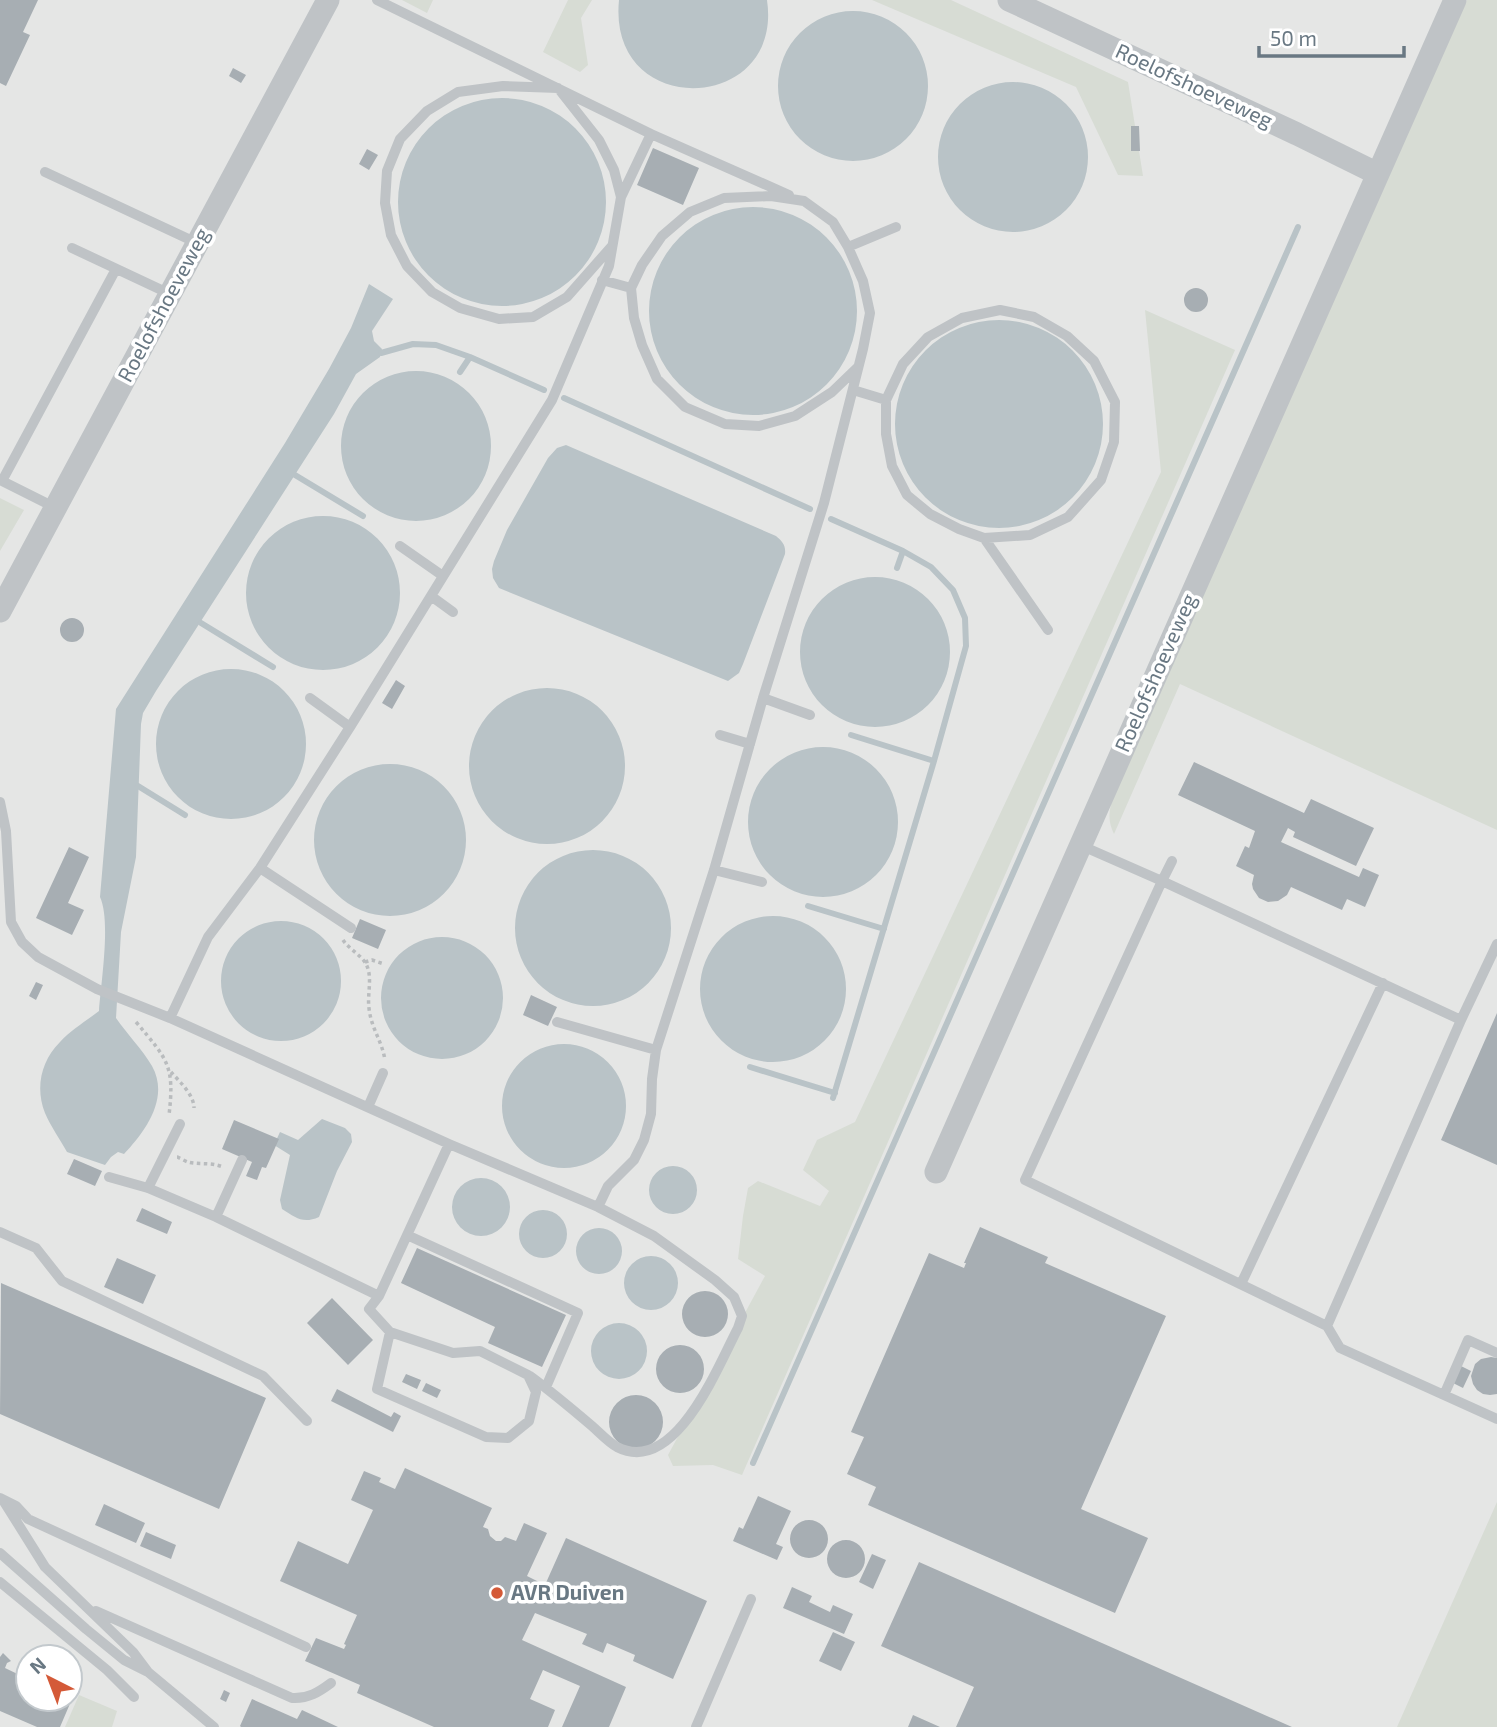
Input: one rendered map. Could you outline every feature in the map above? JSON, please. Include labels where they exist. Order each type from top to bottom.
[{"type":"street","name":"Roelofshoeveweg","points":[[0,611],[328,0]]},
{"type":"street","name":"Roelofshoeveweg","points":[[1009,0],[1378,174]]},
{"type":"street","name":"Roelofshoeveweg","points":[[936,1172],[1455,0]]},
{"type":"lane","points":[[377,0],[651,134],[804,201],[832,222],[848,247],[863,281],[870,313],[818,524],[763,698],[714,870],[656,1050],[650,1114],[644,1140],[634,1160],[608,1186],[598,1207]]},
{"type":"lane","points":[[612,246],[567,297],[533,317],[499,319],[460,308],[432,292],[407,266],[391,234],[385,203],[387,171],[400,139],[427,111],[458,92],[503,86],[558,88],[599,140],[614,170],[621,197]]},
{"type":"lane","points":[[170,1018],[208,937],[260,868],[552,400],[608,266],[621,197],[651,134]]},
{"type":"lane","points":[[45,172],[197,243]]},
{"type":"lane","points":[[804,201],[771,196],[724,198],[690,212],[663,236],[642,265],[631,288],[634,318],[642,345],[657,379],[685,407],[725,424],[759,426],[795,416],[832,392],[859,366]]},
{"type":"lane","points":[[848,247],[896,227]]},
{"type":"lane","points":[[72,248],[170,294]]},
{"type":"lane","points":[[55,508],[1,481],[116,269]]},
{"type":"lane","points":[[603,280],[631,288]]},
{"type":"lane","points":[[1000,310],[1034,317],[1067,336],[1094,361],[1115,402],[1114,442],[1101,480],[1068,517],[1030,535],[984,538],[930,514],[906,495],[892,466],[886,434],[886,400],[903,364],[928,337],[962,318],[1000,310]]},
{"type":"lane","points":[[853,390],[886,400]]},
{"type":"lane","points":[[984,538],[1048,630]]},
{"type":"lane","points":[[400,546],[443,576]]},
{"type":"lane","points":[[431,596],[453,612]]},
{"type":"lane","points":[[310,698],[350,727]]},
{"type":"lane","points":[[763,698],[810,715]]},
{"type":"lane","points":[[720,735],[750,744]]},
{"type":"lane","points":[[0,802],[6,831],[11,922],[22,942],[38,957],[97,989],[170,1018],[449,1144],[598,1207],[654,1236],[734,1297],[741,1316],[737,1328],[695,1410],[679,1430],[661,1444],[639,1453],[617,1447],[528,1375],[480,1351],[453,1353],[390,1332],[369,1309],[379,1296],[449,1144]]},
{"type":"lane","points":[[1080,845],[1461,1020]]},
{"type":"lane","points":[[1172,861],[1025,1180],[1326,1326],[1340,1348],[1497,1419]]},
{"type":"lane","points":[[260,868],[351,928]]},
{"type":"lane","points":[[714,870],[762,882]]},
{"type":"lane","points":[[1326,1326],[1497,944]]},
{"type":"lane","points":[[1241,1284],[1382,983]]},
{"type":"lane","points":[[557,1022],[656,1050]]},
{"type":"lane","points":[[368,1107],[383,1073]]},
{"type":"lane","points":[[148,1188],[180,1125]]},
{"type":"lane","points":[[216,1217],[242,1160]]},
{"type":"lane","points":[[109,1177],[148,1188],[216,1217],[379,1296]]},
{"type":"lane","points":[[0,1232],[36,1248],[62,1281],[263,1376],[307,1421]]},
{"type":"lane","points":[[407,1236],[578,1313],[545,1387]]},
{"type":"lane","points":[[390,1332],[377,1389],[486,1437],[508,1438],[528,1421],[536,1392],[528,1375]]},
{"type":"lane","points":[[1444,1395],[1468,1340],[1497,1353]]},
{"type":"lane","points":[[1,1498],[45,1567],[132,1652],[148,1672],[214,1727]]},
{"type":"lane","points":[[1,1498],[16,1506],[28,1519],[306,1647]]},
{"type":"lane","points":[[0,1553],[124,1660],[148,1672]]},
{"type":"lane","points":[[0,1582],[107,1670],[134,1697]]},
{"type":"lane","points":[[696,1727],[751,1599]]},
{"type":"lane","points":[[87,1607],[292,1698],[309,1696],[331,1683]]},
{"type":"path","points":[[329,914],[346,944],[365,962],[369,973],[369,1005],[373,1028],[383,1050],[386,1066],[383,1073]]},
{"type":"path","points":[[365,962],[372,960],[383,964]]},
{"type":"path","points":[[121,999],[126,1011],[158,1047],[170,1071],[190,1096],[194,1108]]},
{"type":"path","points":[[170,1071],[172,1094],[166,1141],[169,1148],[174,1155],[188,1162],[217,1164],[236,1174]]},
{"type":"shaded area","points":[[0,0],[1497,0],[1497,1727],[0,1727]]},
{"type":"shaded area","points":[[402,0],[433,0],[427,13]]},
{"type":"shaded area","points":[[568,0],[592,0],[581,18],[588,65],[580,72],[543,52]]},
{"type":"shaded area","points":[[619,0],[767,0],[765,38],[749,65],[724,82],[695,88],[665,83],[639,67],[623,39]]},
{"type":"shaded area","points":[[872,0],[951,0],[1128,82],[1143,176],[1118,175],[1076,87]]},
{"type":"shaded area","points":[[1467,0],[1497,0],[1497,830],[1180,684],[1114,834],[1109,814],[1114,794]]},
{"type":"shaded area","points":[[853,11],[882,17],[895,23],[906,33],[916,44],[922,57],[928,86],[922,115],[916,128],[906,139],[895,149],[882,155],[853,161],[824,155],[811,149],[800,139],[790,128],[784,115],[778,86],[784,57],[790,44],[800,33],[811,23],[824,17]]},
{"type":"shaded area","points":[[1013,82],[1042,88],[1055,94],[1066,104],[1076,115],[1082,128],[1088,157],[1082,186],[1076,199],[1066,210],[1055,220],[1042,226],[1013,232],[984,226],[971,220],[960,210],[950,199],[944,186],[938,157],[944,128],[950,115],[960,104],[971,94],[984,88]]},
{"type":"shaded area","points":[[502,98],[542,106],[560,115],[576,128],[589,144],[598,162],[606,202],[598,242],[589,260],[576,276],[560,289],[542,298],[502,306],[462,298],[444,289],[428,276],[415,260],[406,242],[398,202],[406,162],[415,144],[428,128],[444,115],[462,106]]},
{"type":"shaded area","points":[[753,207],[793,215],[811,224],[827,237],[840,253],[849,271],[857,311],[849,351],[840,369],[827,385],[811,398],[793,407],[753,415],[713,407],[695,398],[679,385],[666,369],[657,351],[649,311],[657,271],[666,253],[679,237],[695,224],[713,215]]},
{"type":"shaded area","points":[[369,284],[393,299],[372,331],[374,341],[382,349],[380,357],[356,374],[334,414],[143,713],[136,857],[121,932],[116,1018],[152,1066],[157,1078],[157,1102],[140,1135],[124,1154],[118,1152],[105,1165],[67,1152],[45,1113],[40,1085],[44,1066],[53,1049],[99,1011],[105,936],[100,897],[116,709],[285,443],[351,328]]},
{"type":"shaded area","points":[[1145,310],[1235,350],[742,1475],[713,1465],[673,1466],[668,1455],[765,1276],[738,1259],[748,1188],[758,1181],[820,1206],[829,1191],[803,1170],[817,1140],[855,1122],[1161,472]]},
{"type":"shaded area","points":[[999,320],[1039,328],[1057,337],[1073,350],[1086,366],[1095,384],[1103,424],[1095,464],[1086,482],[1073,498],[1057,511],[1039,520],[999,528],[959,520],[941,511],[925,498],[912,482],[903,464],[895,424],[903,384],[912,366],[925,350],[941,337],[959,328]]},
{"type":"shaded area","points":[[416,371],[445,377],[458,383],[469,393],[479,404],[485,417],[491,446],[485,475],[479,488],[469,499],[458,509],[445,515],[416,521],[387,515],[374,509],[363,499],[353,488],[347,475],[341,446],[347,417],[353,404],[363,393],[374,383],[387,377]]},
{"type":"shaded area","points":[[566,445],[776,536],[783,544],[785,554],[743,664],[739,673],[728,681],[499,588],[493,578],[492,569],[507,530],[548,458],[557,448]]},
{"type":"shaded area","points":[[0,498],[24,510],[0,551]]},
{"type":"shaded area","points":[[323,516],[353,522],[378,538],[394,563],[400,593],[394,623],[378,648],[353,664],[323,670],[293,664],[268,648],[252,623],[246,593],[252,563],[268,538],[293,522]]},
{"type":"shaded area","points":[[875,577],[904,582],[928,599],[945,623],[950,652],[945,681],[928,705],[904,722],[875,727],[846,722],[822,705],[805,681],[800,652],[805,623],[822,599],[846,582]]},
{"type":"shaded area","points":[[231,669],[260,675],[284,691],[300,715],[306,744],[300,773],[284,797],[260,813],[231,819],[202,813],[178,797],[162,773],[156,744],[162,715],[178,691],[202,675]]},
{"type":"shaded area","points":[[547,688],[577,694],[602,711],[619,736],[625,766],[619,796],[602,821],[577,838],[547,844],[517,838],[492,821],[475,796],[469,766],[475,736],[492,711],[517,694]]},
{"type":"shaded area","points":[[823,747],[852,753],[865,759],[876,769],[886,780],[892,793],[898,822],[892,851],[886,864],[876,875],[865,885],[852,891],[823,897],[794,891],[781,885],[770,875],[760,864],[754,851],[748,822],[754,793],[760,780],[770,769],[781,759],[794,753]]},
{"type":"shaded area","points":[[390,764],[419,770],[443,787],[460,811],[466,840],[460,869],[443,893],[419,910],[390,916],[361,910],[337,893],[320,869],[314,840],[320,811],[337,787],[361,770]]},
{"type":"shaded area","points":[[593,850],[623,856],[648,873],[665,898],[671,928],[665,958],[648,983],[623,1000],[593,1006],[563,1000],[538,983],[521,958],[515,928],[521,898],[538,873],[563,856]]},
{"type":"shaded area","points":[[773,916],[801,922],[824,938],[840,961],[846,989],[840,1017],[824,1040],[801,1056],[773,1062],[745,1056],[722,1040],[706,1017],[700,989],[706,961],[722,938],[745,922]]},
{"type":"shaded area","points":[[281,921],[304,926],[323,939],[336,958],[341,981],[336,1004],[323,1023],[304,1036],[281,1041],[258,1036],[239,1023],[226,1004],[221,981],[226,958],[239,939],[258,926]]},
{"type":"shaded area","points":[[442,937],[465,942],[485,955],[498,975],[503,998],[498,1021],[485,1041],[465,1054],[442,1059],[419,1054],[399,1041],[386,1021],[381,998],[386,975],[399,955],[419,942]]},
{"type":"shaded area","points":[[564,1044],[588,1049],[608,1062],[621,1082],[626,1106],[621,1130],[608,1150],[588,1163],[564,1168],[540,1163],[520,1150],[507,1130],[502,1106],[507,1082],[520,1062],[540,1049]]},
{"type":"shaded area","points":[[322,1119],[345,1128],[351,1134],[352,1142],[319,1217],[304,1220],[282,1209],[280,1200],[290,1155],[274,1145],[280,1132],[298,1140]]},
{"type":"shaded area","points":[[673,1166],[690,1173],[697,1190],[690,1207],[673,1214],[656,1207],[649,1190],[656,1173]]},
{"type":"shaded area","points":[[481,1178],[497,1183],[505,1191],[510,1207],[505,1223],[497,1231],[481,1236],[465,1231],[457,1223],[452,1207],[457,1191],[465,1183]]},
{"type":"shaded area","points":[[543,1210],[560,1217],[567,1234],[560,1251],[543,1258],[526,1251],[519,1234],[526,1217]]},
{"type":"shaded area","points":[[599,1228],[616,1234],[622,1251],[616,1268],[599,1274],[582,1268],[576,1251],[582,1234]]},
{"type":"shaded area","points":[[651,1256],[670,1264],[678,1283],[670,1302],[651,1310],[632,1302],[624,1283],[632,1264]]},
{"type":"shaded area","points":[[613,1323],[625,1323],[635,1327],[643,1335],[647,1351],[643,1367],[635,1375],[625,1379],[613,1379],[603,1375],[595,1367],[591,1357],[591,1345],[595,1335],[603,1327]]},
{"type":"shaded area","points":[[1497,1502],[1497,1727],[1397,1727]]},
{"type":"shaded area","points":[[84,1697],[117,1711],[112,1727],[65,1727],[71,1713],[84,1713]]},
{"type":"building","points":[[0,0],[38,0],[23,32],[30,35],[6,86],[0,83]]},
{"type":"building","points":[[233,68],[246,75],[241,83],[229,76]]},
{"type":"building","points":[[1131,126],[1139,126],[1140,151],[1131,151]]},
{"type":"building","points":[[653,148],[699,168],[683,205],[637,185]]},
{"type":"building","points":[[367,149],[378,155],[369,170],[359,164]]},
{"type":"building","points":[[1196,288],[1207,295],[1208,300],[1201,311],[1196,312],[1185,305],[1184,300],[1191,289]]},
{"type":"building","points":[[72,618],[83,625],[84,630],[77,641],[72,642],[61,635],[60,630],[67,619]]},
{"type":"building","points":[[396,680],[405,686],[392,709],[382,703]]},
{"type":"building","points":[[1194,762],[1304,813],[1311,799],[1374,828],[1356,866],[1293,837],[1295,832],[1288,828],[1281,842],[1359,877],[1363,868],[1379,875],[1365,907],[1347,899],[1342,910],[1291,887],[1287,895],[1278,901],[1268,902],[1259,898],[1253,889],[1254,875],[1236,866],[1245,846],[1249,848],[1255,831],[1178,795]]},
{"type":"building","points":[[69,847],[89,857],[68,903],[84,910],[72,935],[36,918]]},
{"type":"building","points":[[360,919],[386,930],[378,949],[352,938]]},
{"type":"building","points":[[36,982],[43,985],[36,1000],[29,996]]},
{"type":"building","points":[[531,995],[557,1007],[548,1026],[523,1015]]},
{"type":"building","points":[[1497,1013],[1497,1165],[1441,1140]]},
{"type":"building","points":[[234,1120],[279,1139],[266,1168],[262,1167],[257,1180],[246,1176],[252,1162],[222,1149]]},
{"type":"building","points":[[74,1159],[102,1171],[95,1186],[67,1174]]},
{"type":"building","points":[[142,1208],[172,1222],[167,1234],[136,1221]]},
{"type":"building","points":[[980,1227],[1048,1257],[1045,1263],[1166,1316],[1081,1509],[1148,1538],[1115,1613],[868,1505],[876,1487],[847,1474],[864,1437],[851,1432],[929,1253],[964,1268]]},
{"type":"building","points":[[417,1248],[566,1315],[542,1367],[488,1343],[495,1327],[401,1283]]},
{"type":"building","points":[[117,1258],[156,1275],[143,1304],[104,1287]]},
{"type":"building","points":[[1,1283],[266,1398],[219,1509],[0,1414]]},
{"type":"building","points":[[705,1291],[721,1298],[728,1314],[721,1330],[705,1337],[689,1330],[682,1314],[689,1298]]},
{"type":"building","points":[[332,1298],[373,1340],[348,1365],[307,1323]]},
{"type":"building","points":[[680,1345],[689,1346],[697,1352],[703,1360],[703,1378],[697,1386],[689,1392],[680,1393],[671,1392],[663,1386],[657,1378],[656,1369],[657,1360],[663,1352],[671,1346]]},
{"type":"building","points":[[1497,1358],[1497,1394],[1490,1395],[1477,1390],[1471,1376],[1475,1364],[1481,1359]]},
{"type":"building","points":[[1459,1365],[1471,1371],[1463,1388],[1451,1382]]},
{"type":"building","points":[[406,1374],[421,1380],[417,1389],[402,1382]]},
{"type":"building","points":[[426,1383],[441,1390],[437,1398],[422,1391]]},
{"type":"building","points":[[337,1389],[391,1417],[394,1412],[401,1416],[393,1432],[331,1401]]},
{"type":"building","points":[[636,1395],[655,1403],[663,1422],[655,1441],[636,1449],[617,1441],[609,1422],[617,1403]]},
{"type":"building","name":"AVR Duiven","points":[[405,1468],[492,1508],[483,1527],[488,1529],[490,1536],[496,1541],[505,1537],[516,1541],[524,1523],[547,1533],[527,1576],[545,1585],[566,1538],[707,1601],[673,1679],[633,1661],[635,1655],[607,1643],[603,1653],[582,1644],[587,1634],[535,1613],[522,1640],[626,1687],[609,1727],[562,1727],[580,1686],[543,1670],[530,1699],[555,1710],[548,1727],[434,1727],[357,1693],[360,1685],[305,1661],[316,1638],[344,1649],[357,1615],[280,1581],[298,1541],[348,1564],[373,1510],[351,1500],[364,1471],[381,1478],[379,1482],[395,1489]]},
{"type":"building","points":[[758,1496],[791,1511],[776,1544],[783,1547],[777,1560],[733,1541],[739,1527],[743,1529]]},
{"type":"building","points":[[104,1504],[145,1523],[136,1543],[95,1525]]},
{"type":"building","points":[[809,1520],[822,1526],[828,1539],[822,1552],[809,1558],[796,1552],[790,1539],[796,1526]]},
{"type":"building","points":[[146,1532],[176,1545],[171,1559],[140,1546]]},
{"type":"building","points":[[846,1540],[859,1546],[865,1559],[859,1572],[846,1578],[833,1572],[827,1559],[833,1546]]},
{"type":"building","points":[[872,1554],[886,1560],[873,1589],[859,1582]]},
{"type":"building","points":[[919,1562],[1292,1727],[956,1727],[974,1687],[881,1646]]},
{"type":"building","points":[[792,1587],[812,1596],[809,1602],[830,1612],[833,1605],[853,1614],[844,1634],[783,1608]]},
{"type":"building","points":[[833,1632],[855,1642],[841,1671],[819,1661]]},
{"type":"building","points":[[3,1653],[11,1661],[5,1668],[14,1672],[14,1713],[66,1713],[60,1727],[37,1727],[0,1711],[0,1657]]},
{"type":"building","points":[[224,1690],[230,1693],[226,1702],[220,1699]]},
{"type":"building","points":[[252,1699],[297,1719],[302,1710],[338,1727],[241,1727]]},
{"type":"building","points":[[913,1715],[940,1727],[908,1727]]},
{"type":"waterway","points":[[753,1463],[1298,227]]},
{"type":"waterway","points":[[381,353],[413,344],[436,345],[470,357]]},
{"type":"waterway","points":[[460,372],[470,357],[544,390]]},
{"type":"waterway","points":[[564,398],[810,509]]},
{"type":"waterway","points":[[295,475],[363,516]]},
{"type":"waterway","points":[[831,519],[903,551]]},
{"type":"waterway","points":[[833,1098],[966,646],[965,618],[953,590],[931,567],[903,551],[897,568]]},
{"type":"waterway","points":[[201,623],[273,667]]},
{"type":"waterway","points":[[851,735],[934,761]]},
{"type":"waterway","points":[[138,786],[185,815]]},
{"type":"waterway","points":[[808,906],[884,929]]},
{"type":"waterway","points":[[750,1067],[835,1093]]},
{"type":"place","name":"AVR Duiven","points":[[497,1593]]}]
